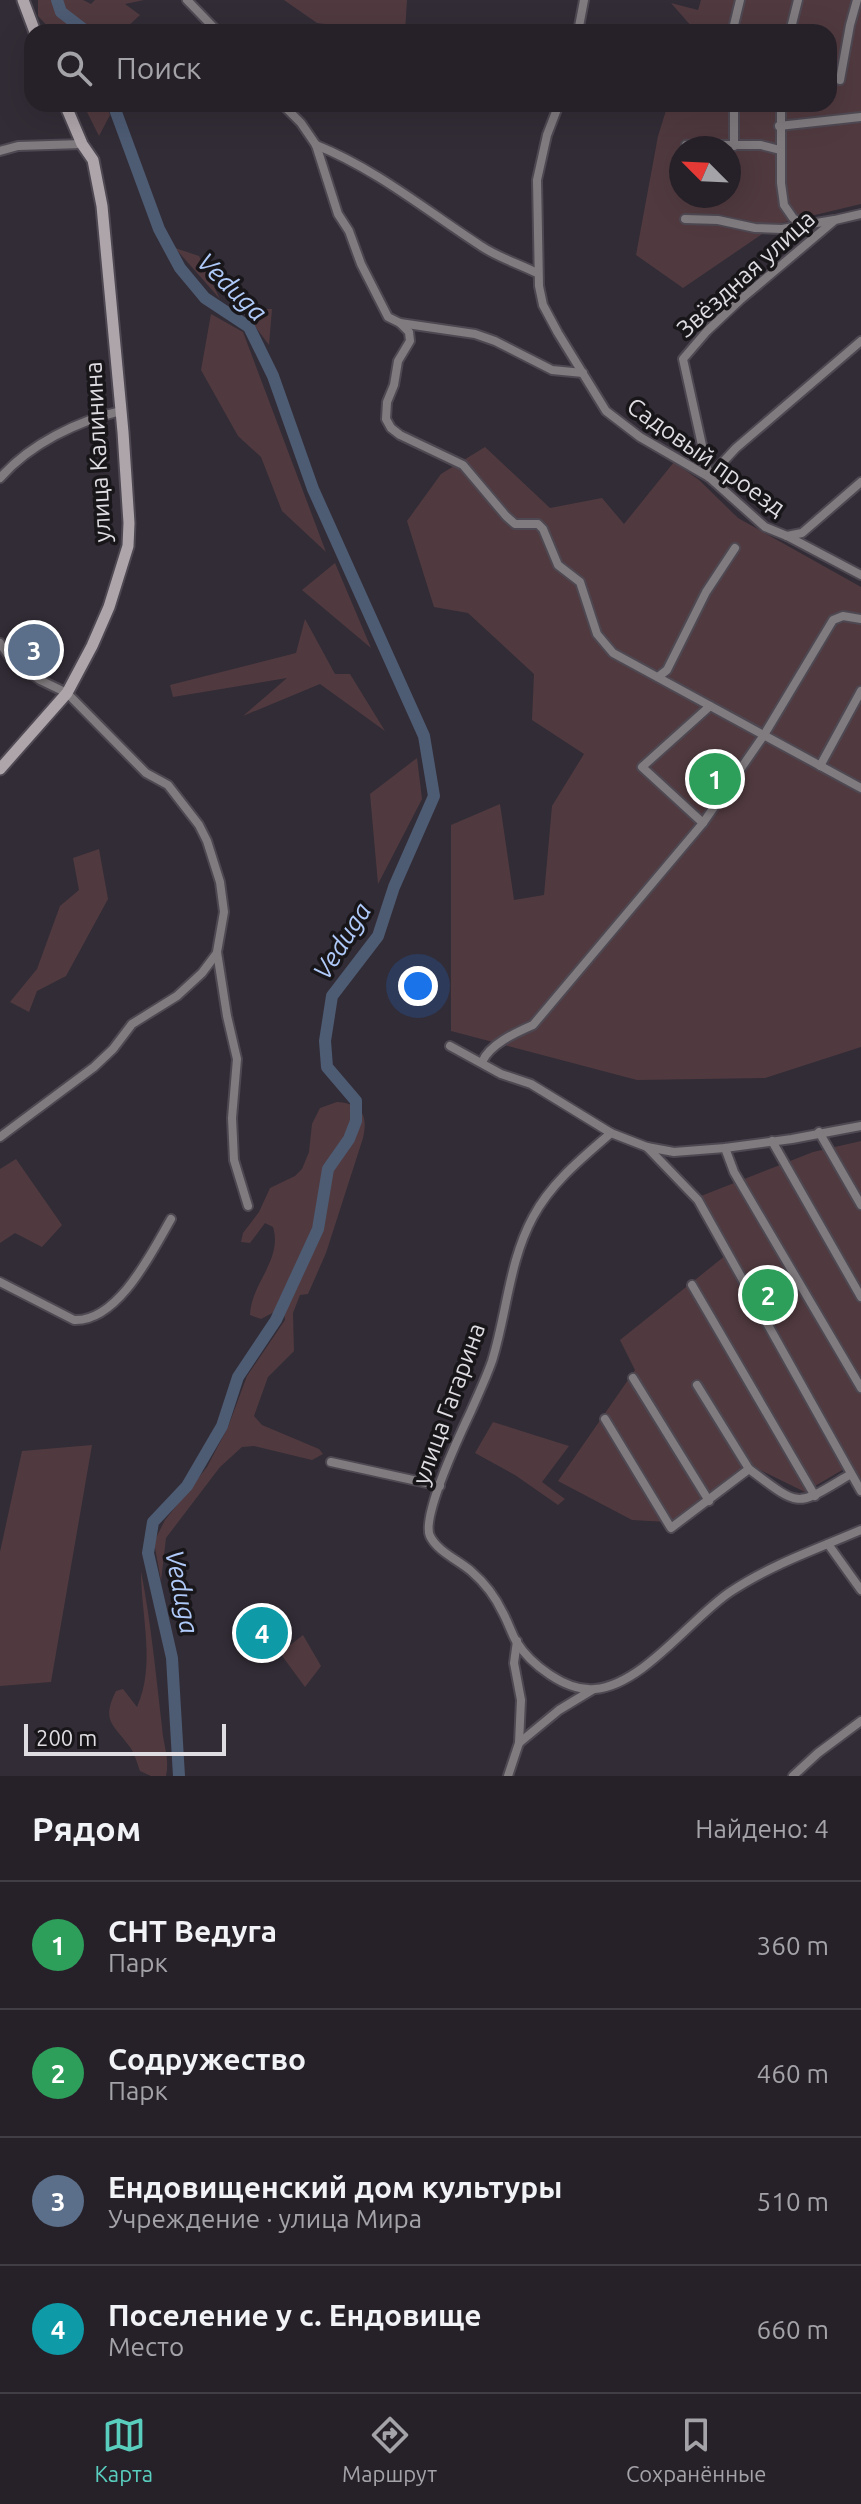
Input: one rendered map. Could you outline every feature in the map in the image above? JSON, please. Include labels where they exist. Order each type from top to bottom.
[{"type":"street","points":[[23,0],[32,24]]},
{"type":"street","points":[[187,0],[210,24]]},
{"type":"street","points":[[580,24],[584,0]]},
{"type":"street","points":[[734,24],[740,0]]},
{"type":"street","points":[[792,24],[798,0]]},
{"type":"street","points":[[840,80],[857,0]]},
{"type":"street","name":"улица Калинина","points":[[0,769],[67,693],[109,607],[128,546],[121,411],[102,206],[93,160],[82,144],[68,112]]},
{"type":"street","points":[[290,112],[316,145],[329,193],[388,317],[400,323],[475,334],[552,370],[583,373]]},
{"type":"street","name":"Садовый проезд","points":[[556,112],[547,135],[537,180],[540,241],[537,273],[543,305],[606,411],[640,437],[709,477],[765,527],[861,575]]},
{"type":"street","points":[[734,112],[734,136]]},
{"type":"street","points":[[780,112],[784,205],[793,218],[802,224]]},
{"type":"street","points":[[779,126],[861,117]]},
{"type":"street","points":[[0,151],[18,146],[82,144]]},
{"type":"street","points":[[316,145],[384,180],[483,248],[537,273]]},
{"type":"street","points":[[741,146],[771,146],[780,150]]},
{"type":"street","name":"Звёздная улица","points":[[709,477],[683,359],[740,300],[835,220],[861,214]]},
{"type":"street","points":[[685,219],[782,229],[835,220]]},
{"type":"street","points":[[400,323],[409,332],[410,341],[398,361],[387,402],[386,419],[391,428],[463,465],[515,524],[538,524],[543,529],[558,565],[580,582],[597,634],[613,653],[861,788]]},
{"type":"street","points":[[709,477],[736,448],[861,341]]},
{"type":"street","points":[[0,478],[34,447],[102,415],[121,411]]},
{"type":"street","points":[[787,536],[802,533],[861,482]]},
{"type":"street","points":[[658,677],[667,670],[706,592],[735,548]]},
{"type":"street","points":[[482,1062],[486,1055],[511,1036],[533,1025],[703,823],[764,735],[833,620],[843,616],[861,619]]},
{"type":"street","points":[[0,643],[11,659],[40,680],[67,693],[146,773],[168,785],[199,825],[220,882],[224,912],[217,952],[237,1059],[232,1118],[234,1160],[248,1206]]},
{"type":"street","points":[[820,766],[861,691]]},
{"type":"street","points":[[703,823],[642,767],[710,706]]},
{"type":"street","points":[[0,1137],[94,1067],[132,1024],[177,996],[202,973],[217,952]]},
{"type":"street","points":[[450,1046],[501,1074],[531,1084],[611,1133],[647,1147],[674,1152],[725,1148],[861,1126]]},
{"type":"street","points":[[819,1132],[861,1205]]},
{"type":"street","name":"улица Гагарина","points":[[593,1690],[568,1685],[532,1661],[517,1641],[498,1601],[484,1583],[440,1548],[429,1535],[428,1519],[492,1360],[512,1275],[528,1226],[553,1189],[575,1164],[611,1133]]},
{"type":"street","points":[[772,1141],[861,1297]]},
{"type":"street","points":[[647,1147],[698,1200],[861,1491]]},
{"type":"street","points":[[725,1148],[734,1172],[861,1388]]},
{"type":"street","points":[[0,1282],[74,1320],[97,1317],[112,1307],[144,1265],[171,1219]]},
{"type":"street","points":[[692,1285],[815,1496]]},
{"type":"street","points":[[633,1378],[709,1501]]},
{"type":"street","points":[[697,1385],[749,1469],[787,1496],[798,1501],[815,1496],[851,1474]]},
{"type":"street","points":[[605,1419],[671,1528],[749,1469]]},
{"type":"street","points":[[331,1462],[440,1486]]},
{"type":"street","points":[[519,1743],[559,1710],[593,1690],[618,1684],[653,1660],[727,1593],[761,1572],[861,1530]]},
{"type":"street","points":[[828,1544],[861,1590]]},
{"type":"street","name":"улица Гагарина","points":[[508,1776],[519,1743],[521,1700],[514,1663],[517,1641]]},
{"type":"street","points":[[793,1776],[861,1721]]},
{"type":"shaded area","points":[[38,0],[83,0],[91,4],[95,0],[144,0],[125,4],[140,15],[130,24],[46,24],[38,16]]},
{"type":"shaded area","points":[[284,0],[407,0],[406,24],[317,23]]},
{"type":"shaded area","points":[[701,0],[861,0],[861,204],[777,224],[683,288],[636,255],[658,136],[666,112],[837,112],[837,24],[689,24],[671,3],[698,10]]},
{"type":"shaded area","points":[[87,112],[109,112],[99,136]]},
{"type":"shaded area","points":[[175,248],[199,256],[220,299]]},
{"type":"shaded area","points":[[242,309],[272,309],[269,345]]},
{"type":"shaded area","points":[[211,314],[243,332],[326,552],[282,511],[261,457],[238,436],[201,370]]},
{"type":"shaded area","points":[[485,447],[550,508],[602,498],[624,524],[674,462],[699,480],[738,518],[861,587],[861,1047],[765,1078],[637,1080],[451,1031],[451,825],[500,804],[514,900],[544,895],[552,806],[584,754],[532,720],[534,674],[468,613],[434,607],[407,521],[441,474]]},
{"type":"shaded area","points":[[335,563],[371,648],[302,590]]},
{"type":"shaded area","points":[[305,619],[335,674],[350,674],[385,731],[320,684],[243,716],[287,678],[173,697],[170,685],[296,653]]},
{"type":"shaded area","points":[[417,758],[422,799],[378,884],[370,794]]},
{"type":"shaded area","points":[[99,849],[108,899],[66,976],[37,991],[29,1012],[10,1002],[37,969],[60,906],[79,890],[73,858]]},
{"type":"shaded area","points":[[337,1102],[353,1105],[362,1112],[365,1123],[363,1138],[326,1253],[308,1294],[300,1295],[293,1313],[294,1351],[268,1377],[254,1416],[262,1425],[319,1449],[323,1454],[312,1460],[254,1446],[242,1447],[220,1467],[166,1538],[161,1581],[154,1542],[165,1520],[207,1467],[228,1427],[247,1376],[285,1320],[284,1311],[276,1311],[261,1319],[250,1315],[255,1292],[274,1250],[273,1227],[265,1223],[250,1243],[241,1242],[243,1233],[259,1212],[270,1188],[295,1176],[302,1169],[309,1152],[312,1124],[320,1108]]},
{"type":"shaded area","points":[[861,1141],[861,1480],[849,1466],[805,1492],[758,1469],[686,1523],[632,1520],[558,1481],[635,1370],[620,1340],[731,1251],[701,1196],[813,1152]]},
{"type":"shaded area","points":[[16,1159],[62,1225],[42,1247],[15,1233],[0,1243],[0,1169]]},
{"type":"shaded area","points":[[493,1422],[569,1446],[542,1482],[565,1499],[558,1505],[515,1475],[475,1453]]},
{"type":"shaded area","points":[[92,1445],[51,1682],[0,1686],[0,1552],[22,1451]]},
{"type":"shaded area","points":[[141,1571],[167,1758],[166,1776],[151,1776],[140,1771],[132,1750],[109,1716],[116,1691],[123,1689],[137,1707],[143,1691],[147,1657]]},
{"type":"shaded area","points":[[303,1635],[321,1666],[305,1687],[280,1653]]},
{"type":"waterway","name":"Veduga","points":[[57,0],[61,12],[77,24]]},
{"type":"waterway","name":"Veduga","points":[[116,112],[159,229],[180,268],[205,298],[249,327],[273,376],[313,489],[424,736],[434,796],[394,887],[378,936],[332,996],[325,1041],[327,1067],[356,1101],[356,1121],[349,1139],[328,1169],[318,1229],[276,1320],[238,1377],[222,1426],[187,1486],[153,1522],[148,1553],[172,1658],[179,1776]]},
{"type":"place","name":"Ендовищенский дом культуры","points":[[34,650]]},
{"type":"place","name":"СНТ Ведуга","points":[[715,779]]},
{"type":"place","name":"Содружество","points":[[768,1295]]},
{"type":"place","name":"Поселение у с. Ендовище","points":[[262,1633]]}]
